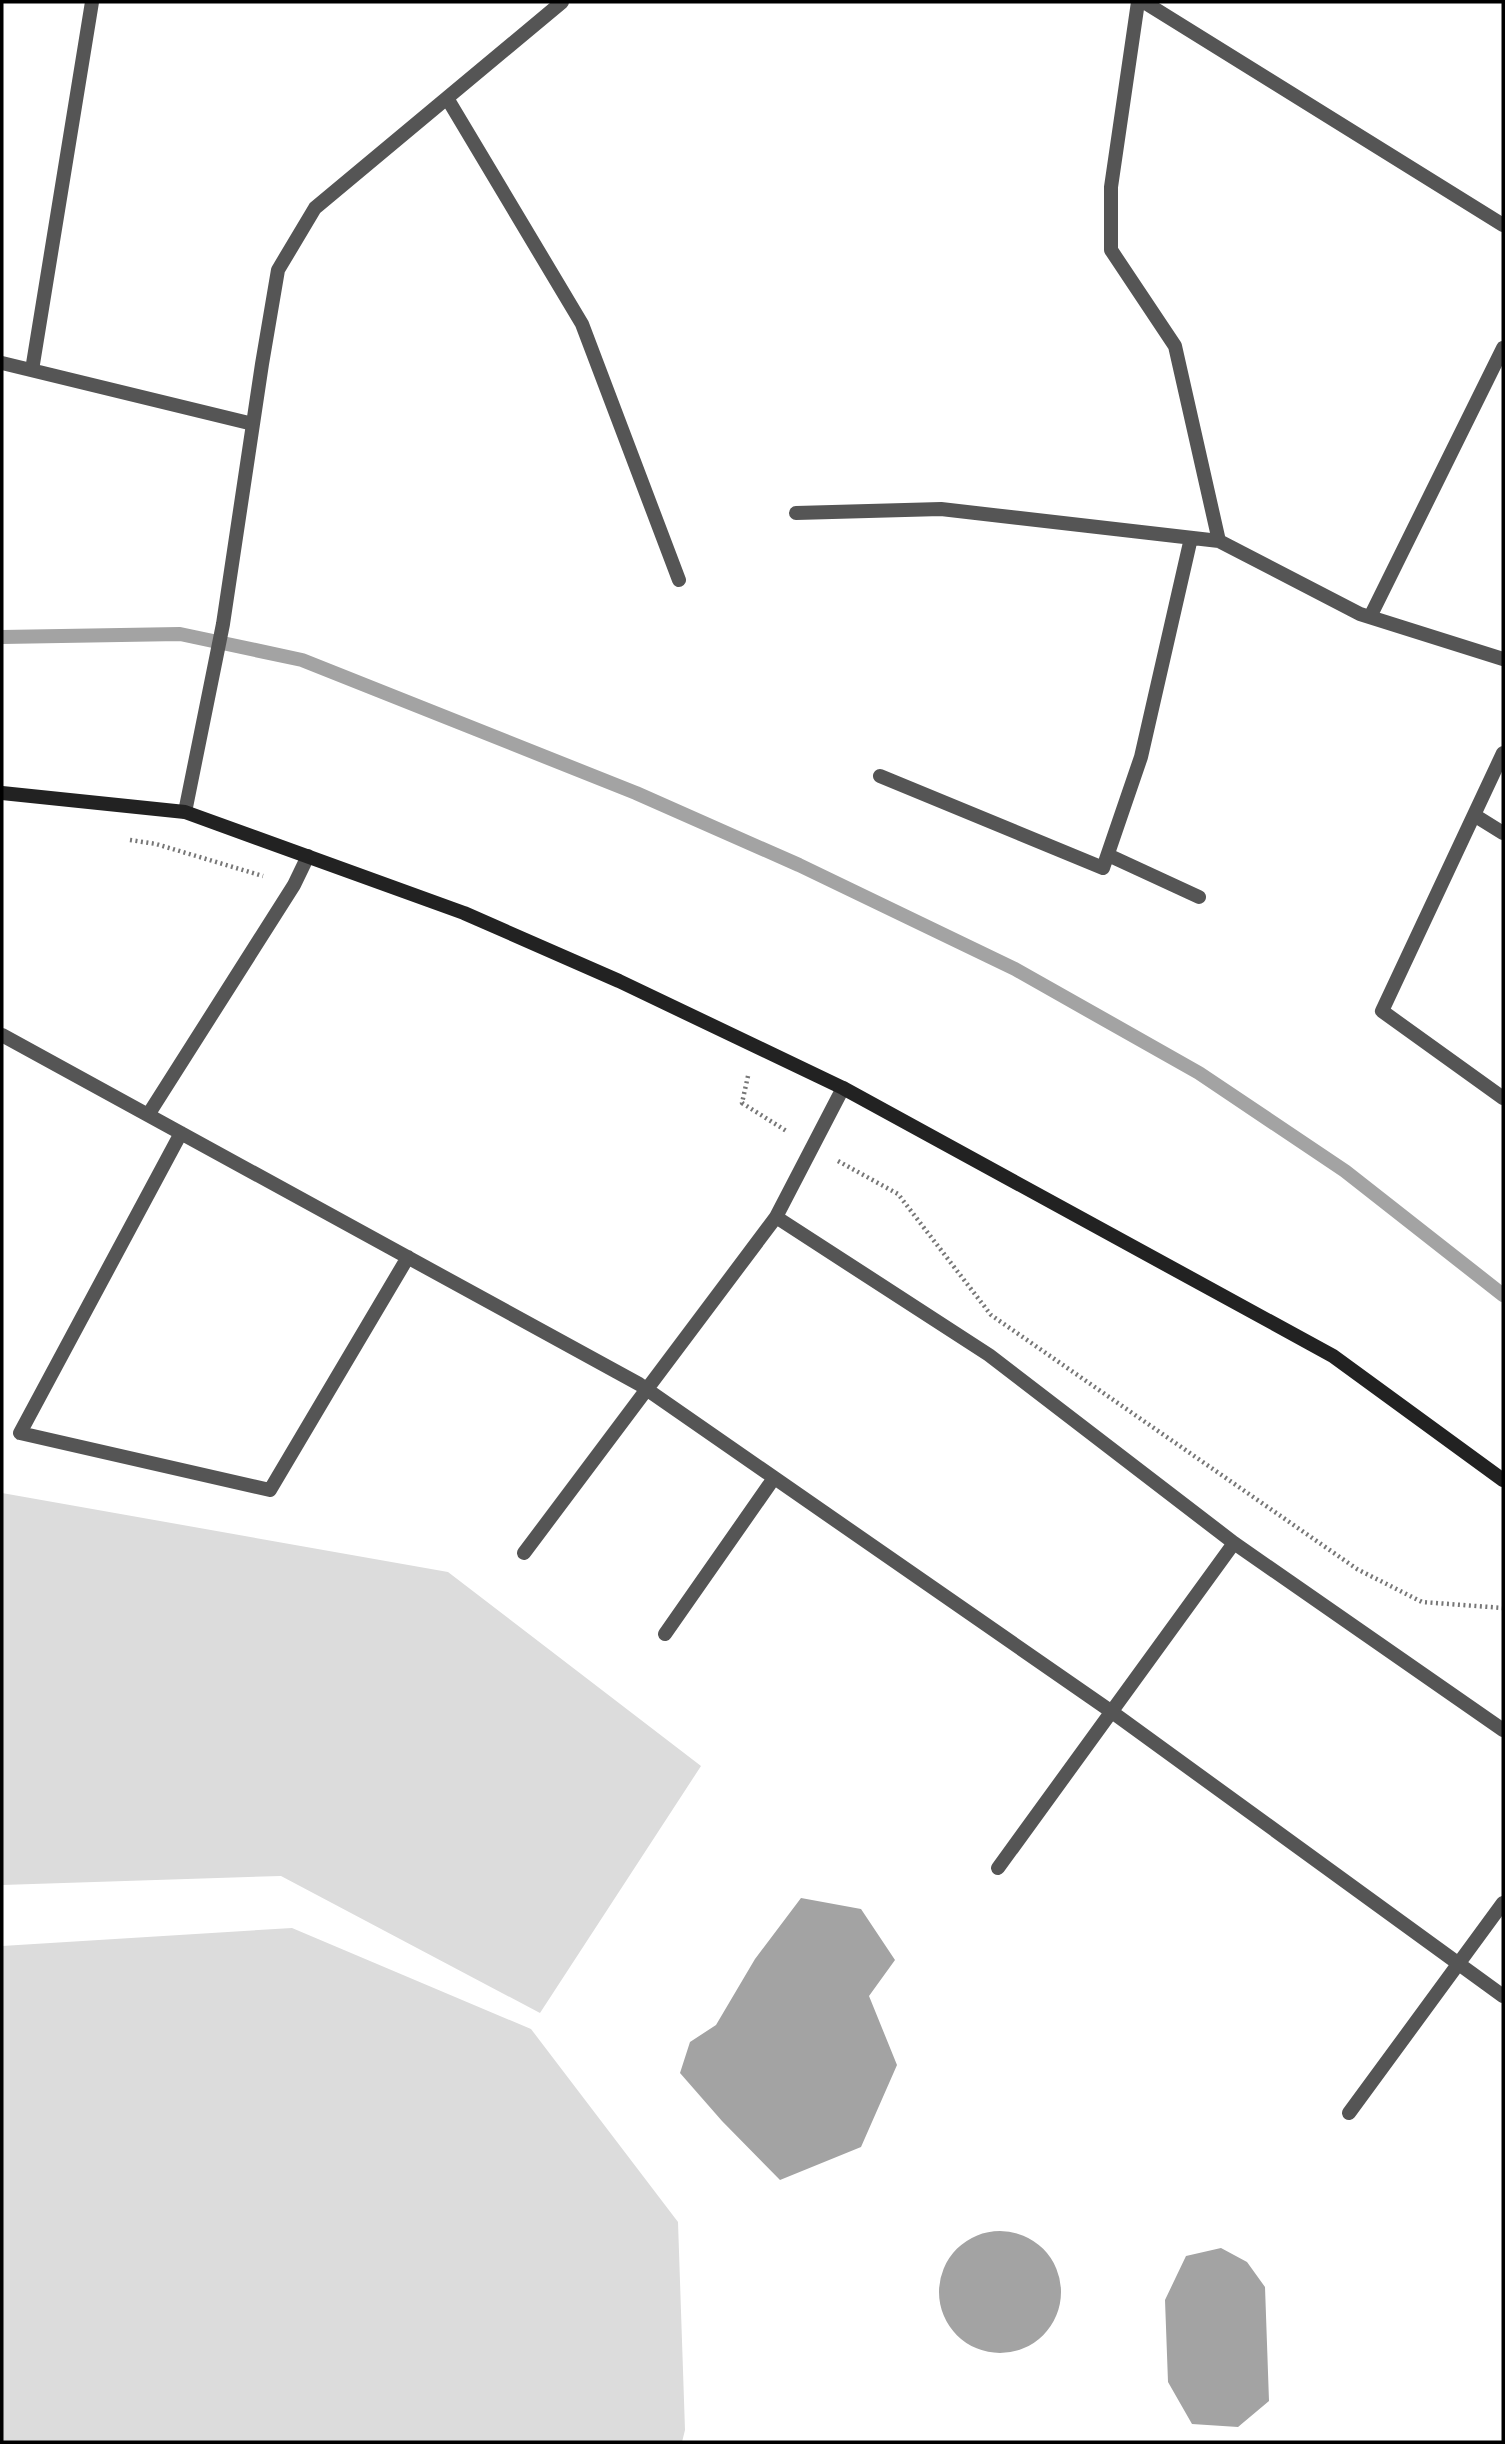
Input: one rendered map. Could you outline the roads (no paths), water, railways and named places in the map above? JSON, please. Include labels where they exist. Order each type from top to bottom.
[{"type":"street","points":[[32,370],[93,2]]},
{"type":"street","points":[[185,812],[223,624],[278,270],[315,208],[562,2]]},
{"type":"street","points":[[1139,2],[1111,187],[1111,250],[1175,346],[1219,541]]},
{"type":"street","points":[[1144,2],[1503,225]]},
{"type":"street","points":[[447,98],[582,324],[679,580]]},
{"type":"street","points":[[1370,617],[1503,348]]},
{"type":"street","points":[[2,363],[253,425]]},
{"type":"street","points":[[796,513],[941,509],[1219,541],[1370,617],[1503,659]]},
{"type":"street","points":[[880,776],[1103,868],[1141,757],[1191,538]]},
{"type":"street","points":[[1503,753],[1382,1011],[1503,1098]]},
{"type":"street","points":[[2,793],[185,812],[464,913],[619,981],[844,1088],[1333,1356],[1503,1480]]},
{"type":"street","points":[[1474,815],[1503,833]]},
{"type":"street","points":[[1108,855],[1199,897]]},
{"type":"street","points":[[148,1115],[294,885],[308,856]]},
{"type":"street","points":[[2,1035],[647,1389],[1112,1712],[1503,1996]]},
{"type":"street","points":[[524,1553],[776,1217],[844,1088]]},
{"type":"street","points":[[181,1133],[20,1433],[270,1490],[408,1257]]},
{"type":"street","points":[[776,1217],[989,1355],[1234,1543],[1503,1730]]},
{"type":"street","points":[[665,1634],[775,1478]]},
{"type":"street","points":[[998,1868],[1234,1543]]},
{"type":"street","points":[[1349,2113],[1503,1903]]},
{"type":"waterway","points":[[2,637],[180,634],[302,660],[636,793],[799,865],[1015,969],[1199,1073],[1345,1171],[1503,1295]]}]
